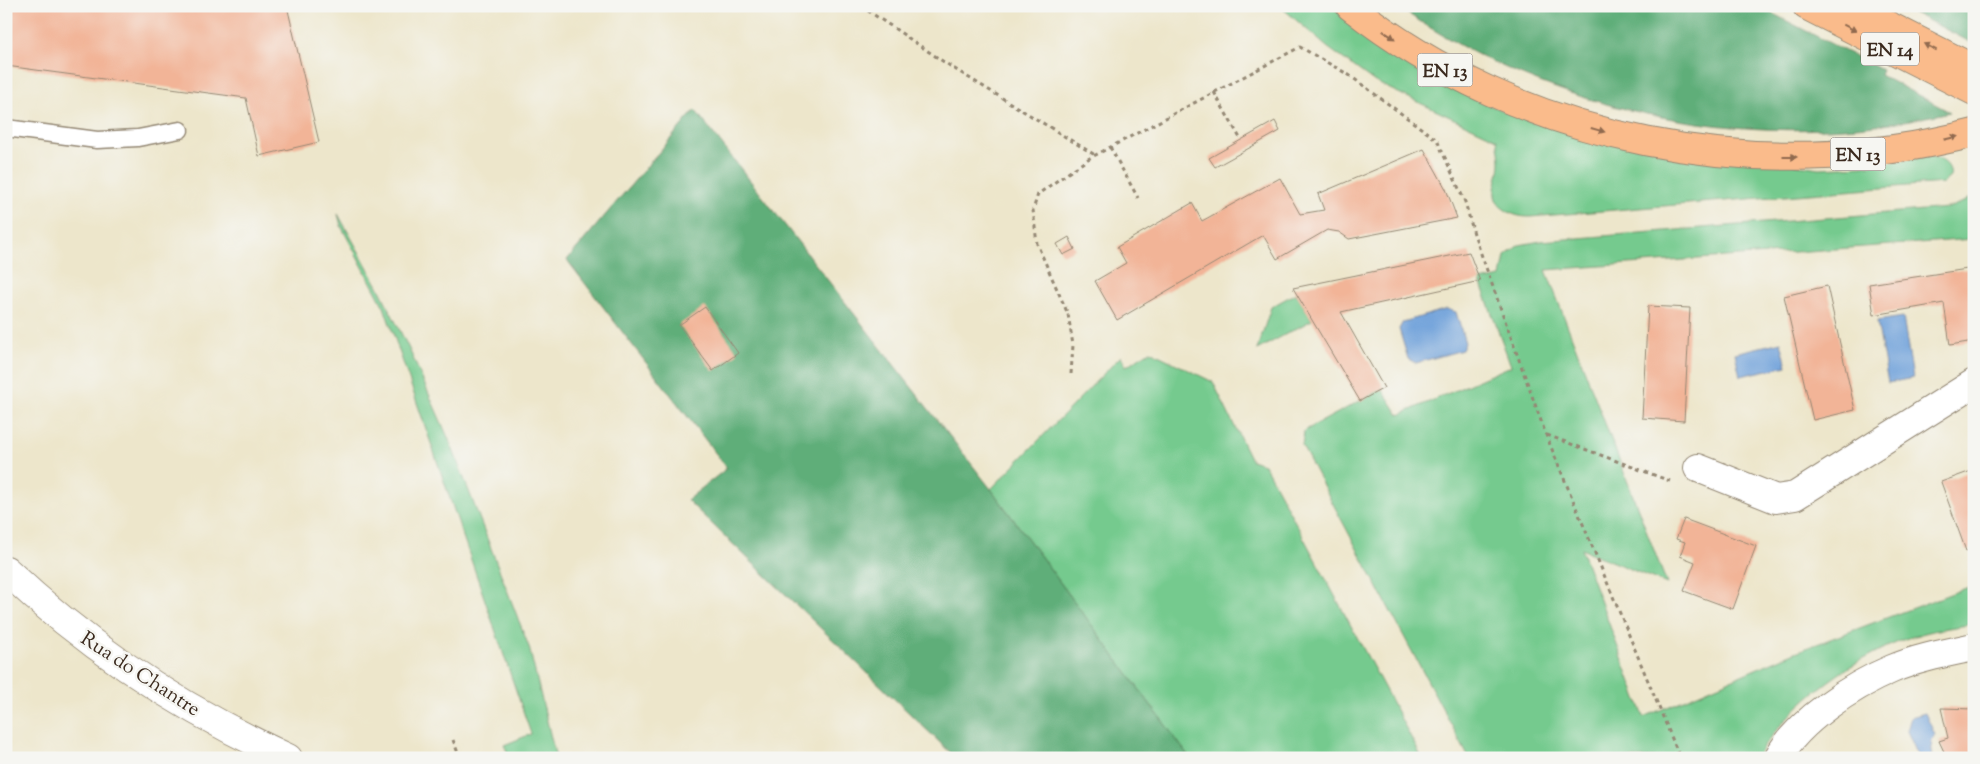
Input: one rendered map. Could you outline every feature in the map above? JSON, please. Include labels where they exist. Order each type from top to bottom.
[{"type":"main road","name":"EN 13","points":[[1350,6],[1374,25],[1439,67],[1495,95],[1551,116],[1651,143],[1741,155],[1824,156],[1922,145],[1974,133]]},
{"type":"main road","name":"EN 14","points":[[1807,6],[1974,91]]},
{"type":"main road","name":"EN 14","points":[[1850,6],[1974,69]]},
{"type":"street","points":[[1698,468],[1776,499],[1795,496],[1974,383]]},
{"type":"street","name":"Rua do Chantre","points":[[6,570],[77,631],[139,676],[217,721],[288,758]]},
{"type":"street","points":[[1778,758],[1788,744],[1818,714],[1868,681],[1892,668],[1924,658],[1974,647]]},
{"type":"lane","points":[[6,128],[97,140],[138,138],[180,130]]},
{"type":"path","points":[[861,6],[954,68],[1096,155]]},
{"type":"path","points":[[1071,374],[1073,345],[1068,314],[1037,244],[1033,210],[1038,194],[1110,147],[1300,47],[1349,75],[1437,140],[1465,202],[1474,234],[1546,435],[1680,758]]},
{"type":"path","points":[[1214,92],[1241,140]]},
{"type":"path","points":[[1110,147],[1138,198]]},
{"type":"path","points":[[1546,435],[1680,485],[1698,468]]},
{"type":"path","points":[[453,740],[460,758]]},
{"type":"green space","points":[[1280,6],[1330,6],[1398,55],[1443,83],[1479,101],[1534,123],[1819,168],[1862,166],[1928,156],[1944,162],[1949,168],[1950,177],[1943,183],[1523,217],[1504,209],[1496,199],[1495,187],[1500,162],[1497,139],[1375,82],[1327,47]]},
{"type":"green space","points":[[1397,6],[1758,6],[1882,70],[1880,75],[1950,112],[1879,125],[1806,130],[1734,127],[1662,117],[1592,100],[1524,76],[1458,44]]},
{"type":"green space","points":[[1900,6],[1974,6],[1974,44]]},
{"type":"green space","points":[[695,110],[991,489],[1190,758],[956,758],[687,500],[727,468],[567,260]]},
{"type":"green space","points":[[1974,195],[1974,239],[1546,270],[1667,584],[1581,549],[1644,717],[1793,653],[1974,585],[1974,624],[1921,634],[1873,654],[1850,667],[1828,682],[1788,717],[1756,758],[1469,758],[1302,446],[1304,431],[1382,389],[1399,415],[1511,366],[1480,281],[1501,277],[1505,256],[1519,245],[1541,241],[1948,208],[1966,201]]},
{"type":"green space","points":[[338,214],[378,286],[410,351],[450,442],[529,647],[556,758],[510,758],[504,745],[531,734],[384,307],[341,226]]},
{"type":"green space","points":[[1296,293],[1312,320],[1257,350],[1271,307]]},
{"type":"green space","points":[[1150,351],[1213,382],[1251,460],[1264,464],[1422,758],[1190,758],[991,489],[1121,356],[1126,366]]},
{"type":"water","points":[[1447,309],[1456,312],[1465,343],[1462,350],[1416,363],[1408,359],[1399,329],[1403,322]]},
{"type":"water","points":[[1903,317],[1913,378],[1888,383],[1877,321]]},
{"type":"water","points":[[1781,342],[1787,366],[1740,376],[1735,353]]},
{"type":"water","points":[[1925,713],[1935,735],[1931,742],[1933,758],[1919,758],[1907,731],[1911,717]]},
{"type":"building","points":[[6,6],[287,6],[319,142],[259,156],[246,98],[6,66]]},
{"type":"building","points":[[1275,121],[1280,131],[1215,167],[1209,158]]},
{"type":"building","points":[[1424,149],[1446,189],[1457,218],[1349,239],[1339,232],[1327,230],[1277,259],[1263,235],[1117,320],[1095,281],[1126,263],[1117,247],[1192,203],[1202,221],[1280,178],[1300,214],[1324,210],[1318,194]]},
{"type":"building","points":[[1069,237],[1075,249],[1063,255],[1057,244]]},
{"type":"building","points":[[1469,252],[1480,281],[1341,312],[1384,388],[1360,401],[1293,288]]},
{"type":"building","points":[[1974,268],[1974,341],[1950,345],[1944,303],[1874,315],[1869,284]]},
{"type":"building","points":[[1827,286],[1855,410],[1813,420],[1784,296]]},
{"type":"building","points":[[1648,306],[1690,308],[1684,421],[1642,418]]},
{"type":"building","points":[[705,307],[738,353],[713,371],[679,325]]},
{"type":"building","points":[[1974,470],[1974,548],[1966,551],[1941,482]]},
{"type":"building","points":[[1684,519],[1756,546],[1733,609],[1684,591],[1695,562],[1680,556],[1685,542],[1676,539]]},
{"type":"building","points":[[1941,708],[1974,709],[1974,758],[1947,758],[1939,741],[1948,738]]}]
